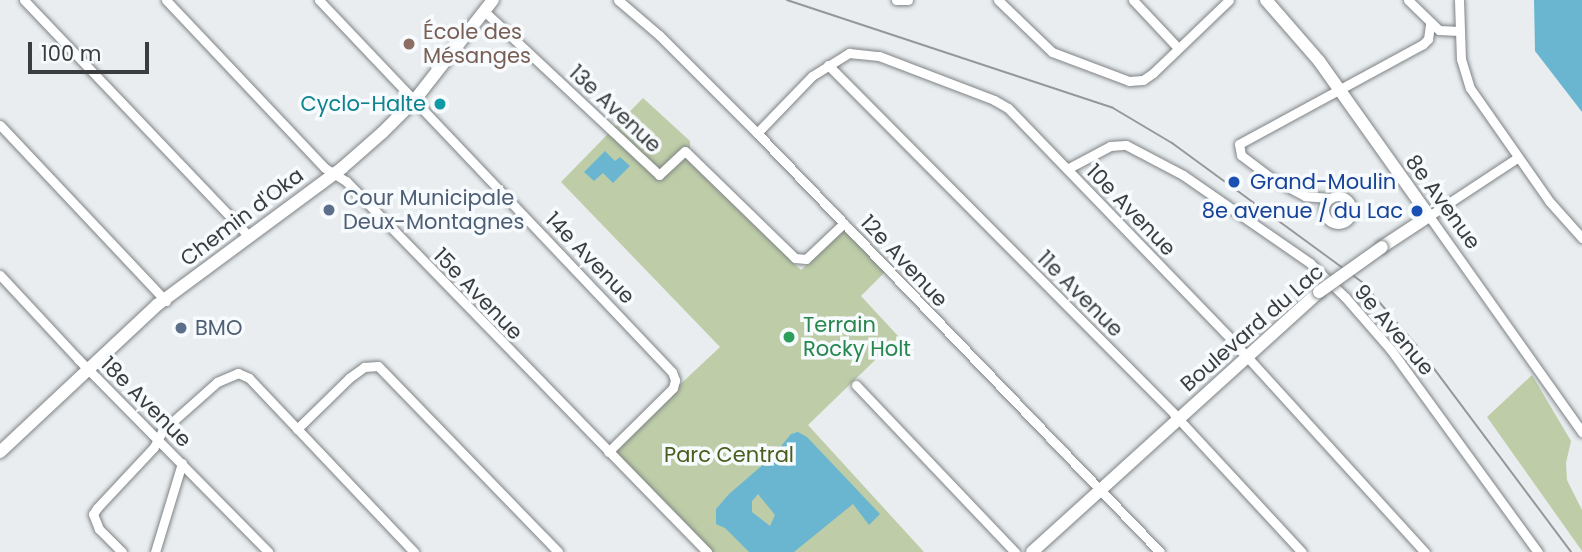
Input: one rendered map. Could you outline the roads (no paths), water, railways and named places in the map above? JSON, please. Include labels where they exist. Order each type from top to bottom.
[{"type":"street","points":[[24,0],[249,236]]},
{"type":"street","name":"15e Avenue","points":[[166,0],[333,174],[346,181],[708,552]]},
{"type":"street","name":"14e Avenue","points":[[318,0],[672,372],[675,383],[673,388],[608,452]]},
{"type":"street","name":"Chemin d'Oka","points":[[0,452],[88,368],[166,301],[370,144],[414,100],[493,0]]},
{"type":"street","name":"12e Avenue","points":[[618,0],[659,35],[757,133],[1160,552]]},
{"type":"street","points":[[896,0],[908,0]]},
{"type":"street","points":[[998,0],[1052,52],[1129,81],[1143,80],[1153,73],[1228,0]]},
{"type":"street","points":[[1133,0],[1178,48]]},
{"type":"street","name":"8e Avenue","points":[[1266,0],[1304,41],[1582,432]]},
{"type":"street","points":[[1408,0],[1430,23],[1444,31],[1459,31]]},
{"type":"street","points":[[1459,0],[1461,59],[1470,88],[1517,158],[1556,210],[1582,238]]},
{"type":"street","name":"13e Avenue","points":[[484,12],[659,175],[685,151],[795,258],[809,258],[844,223]]},
{"type":"street","points":[[1305,196],[1344,197],[1350,203],[1352,212],[1348,220],[1339,223],[1327,218],[1305,196],[1248,162],[1239,150],[1243,140],[1423,44],[1428,39],[1430,23]]},
{"type":"street","name":"10e Avenue","points":[[757,133],[813,76],[849,53],[870,54],[994,100],[1008,108],[1247,357],[1425,552]]},
{"type":"street","name":"11e Avenue","points":[[828,65],[1178,418],[1302,552]]},
{"type":"street","points":[[0,125],[166,301]]},
{"type":"street","name":"9e Avenue","points":[[1067,169],[1110,146],[1126,145],[1183,175],[1310,263],[1345,297],[1391,350],[1538,552]]},
{"type":"street","name":"Boulevard du Lac","points":[[1032,552],[1320,292],[1382,247],[1517,158]]},
{"type":"street","points":[[1327,218],[1324,210],[1331,198]]},
{"type":"street","name":"18e Avenue","points":[[0,275],[268,552]]},
{"type":"street","points":[[297,429],[349,378],[364,367],[378,366],[558,552]]},
{"type":"street","points":[[122,552],[99,529],[93,514],[162,431],[217,382],[238,373],[249,378],[414,552]]},
{"type":"street","points":[[856,385],[1015,552]]},
{"type":"street","points":[[155,552],[182,463]]},
{"type":"water","points":[[1534,0],[1582,0],[1582,112],[1535,51]]},
{"type":"water","points":[[605,151],[615,161],[620,157],[630,166],[613,183],[603,173],[594,181],[584,172]]},
{"type":"water","points":[[798,432],[807,437],[880,514],[869,525],[853,504],[794,552],[749,552],[725,528],[716,524],[716,509],[729,494],[773,456],[791,434]],"holes":[[[758,494],[775,515],[770,526],[752,512],[752,501]]]},
{"type":"tram line","points":[[787,0],[1113,108],[1172,143],[1362,282],[1417,346],[1571,552]]},
{"type":"place","name":"École des Mésanges","points":[[409,44]]},
{"type":"place","name":"Cyclo-Halte","points":[[440,104]]},
{"type":"place","name":"Grand-Moulin","points":[[1234,182]]},
{"type":"place","name":"Cour Municipale Deux-Montagnes","points":[[329,210]]},
{"type":"place","name":"8e avenue / du Lac","points":[[1417,211]]},
{"type":"place","name":"BMO","points":[[181,328]]},
{"type":"place","name":"Terrain Rocky Holt","points":[[789,337]]},
{"type":"park label","name":"Parc Central","points":[[729,455]]}]
